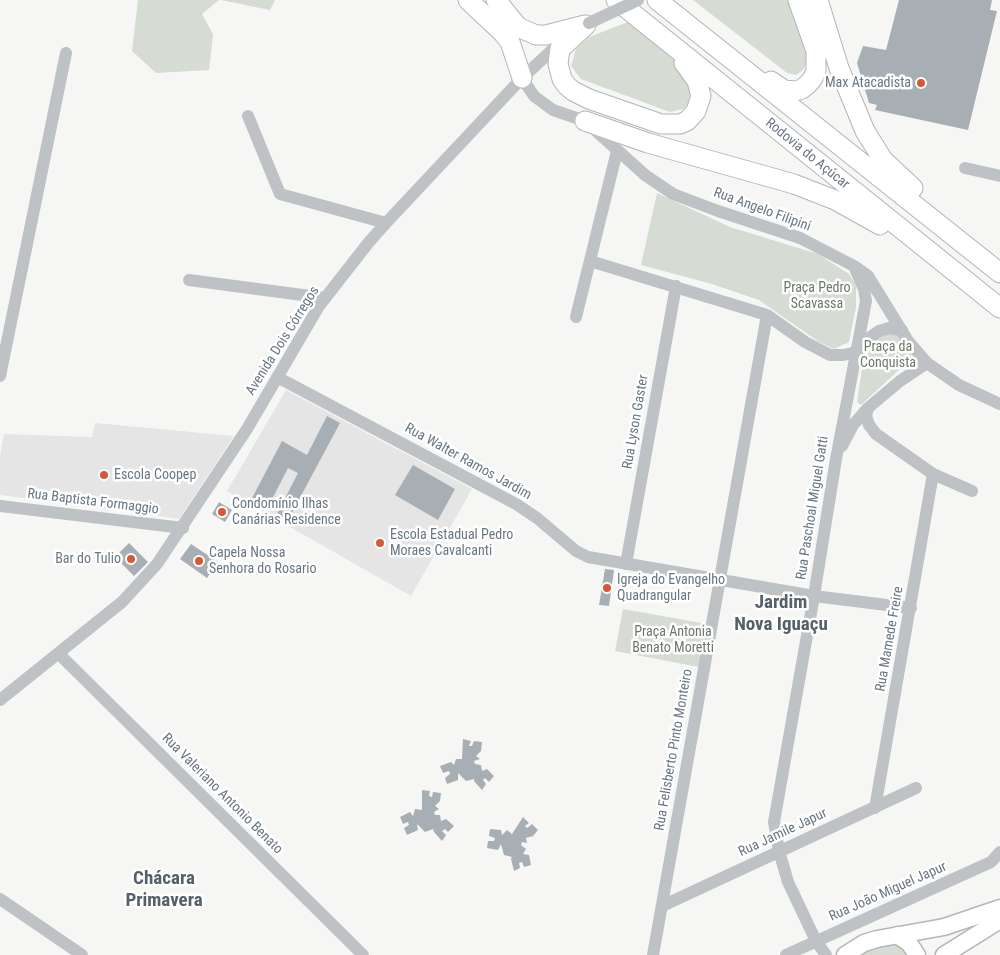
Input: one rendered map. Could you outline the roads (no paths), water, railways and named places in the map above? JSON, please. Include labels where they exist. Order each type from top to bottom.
[{"type":"highway","points":[[468,0],[510,42],[522,78]]},
{"type":"highway","points":[[496,0],[518,27],[536,35],[546,35],[587,24]]},
{"type":"highway","name":"Rodovia do Açúcar","points":[[616,0],[1000,308]]},
{"type":"highway","name":"Rodovia do Açúcar","points":[[657,0],[1000,272]]},
{"type":"highway","points":[[706,39],[784,90],[802,89],[813,78],[817,61],[816,51],[798,0]]},
{"type":"highway","points":[[818,0],[839,68],[872,145],[896,173],[1000,272]]},
{"type":"highway","points":[[587,24],[560,49],[558,56],[559,72],[567,86],[589,99],[613,109],[661,124],[674,125],[687,121],[696,111],[701,96],[697,81],[663,38]]},
{"type":"highway","points":[[585,121],[648,143],[794,184],[835,200],[864,215],[955,272]]},
{"type":"main road","points":[[845,955],[864,943],[944,927],[1000,908]]},
{"type":"main road","points":[[944,955],[1000,920]]},
{"type":"main road","points":[[897,935],[909,943],[917,955]]},
{"type":"street","name":"Avenida Dois Córregos","points":[[0,700],[60,654],[122,602],[157,564],[247,429],[325,298],[386,222],[522,78],[555,47],[587,24],[638,0]]},
{"type":"street","points":[[0,376],[66,53]]},
{"type":"street","name":"Rua Angelo Filipini","points":[[522,78],[534,96],[553,110],[585,121],[645,175],[673,194],[718,212],[800,238],[854,266],[868,276],[908,341],[927,363],[959,386],[1000,404]]},
{"type":"street","points":[[248,116],[280,194],[386,222]]},
{"type":"street","points":[[576,317],[617,151]]},
{"type":"street","points":[[965,168],[1000,176]]},
{"type":"street","points":[[590,261],[767,315],[806,342],[830,355],[858,352],[866,341],[879,331],[889,328],[902,330]]},
{"type":"street","name":"Rua Paschoal Miguel Gatti","points":[[826,955],[816,941],[788,882],[779,851],[774,822],[836,459],[847,398],[858,352],[866,302],[864,289],[854,266]]},
{"type":"street","points":[[189,280],[325,298]]},
{"type":"street","name":"Rua Lyson Gaster","points":[[626,564],[676,286]]},
{"type":"street","name":"Rua Felisberto Pinto Monteiro","points":[[654,955],[767,315]]},
{"type":"street","points":[[836,459],[853,425],[868,408],[900,381],[927,363]]},
{"type":"street","name":"Rua Walter Ramos Jardim","points":[[277,377],[516,504],[537,518],[576,551],[588,557],[720,578],[814,596],[911,608]]},
{"type":"street","points":[[847,398],[848,414],[853,425],[867,433],[876,434]]},
{"type":"street","points":[[868,408],[866,416],[869,425],[876,434],[933,474],[972,491]]},
{"type":"street","name":"Rua Mamede Freire","points":[[875,808],[933,474]]},
{"type":"street","name":"Rua Baptista Formaggio","points":[[0,506],[182,528]]},
{"type":"street","name":"Rua Valeriano Antonio Benato","points":[[60,654],[363,955]]},
{"type":"street","name":"Rua Jamile Japur","points":[[662,906],[916,788]]},
{"type":"street","name":"Rua João Miguel Japur","points":[[786,955],[991,862],[1000,852]]},
{"type":"street","points":[[0,899],[82,955]]},
{"type":"place","name":"Max Atacadista","points":[[921,83]]},
{"type":"place","name":"Escola Coopep","points":[[104,475]]},
{"type":"place","name":"Condomínio Ilhas Canárias Residence","points":[[222,512]]},
{"type":"place","name":"Escola Estadual Pedro Moraes Cavalcanti","points":[[380,543]]},
{"type":"place","name":"Bar do Tulio","points":[[131,559]]},
{"type":"place","name":"Capela Nossa Senhora do Rosario","points":[[199,561]]},
{"type":"place","name":"Igreja do Evangelho Quadrangular","points":[[607,588]]},
{"type":"district","name":"Jardim Nova Iguaçu","points":[[781,614]]},
{"type":"district","name":"Chácara Primavera","points":[[164,890]]},
{"type":"park label","name":"Praça Pedro Scavassa","points":[[817,296]]},
{"type":"park label","name":"Praça da Conquista","points":[[888,356]]},
{"type":"park label","name":"Praça Antonia Benato Moretti","points":[[673,640]]}]
